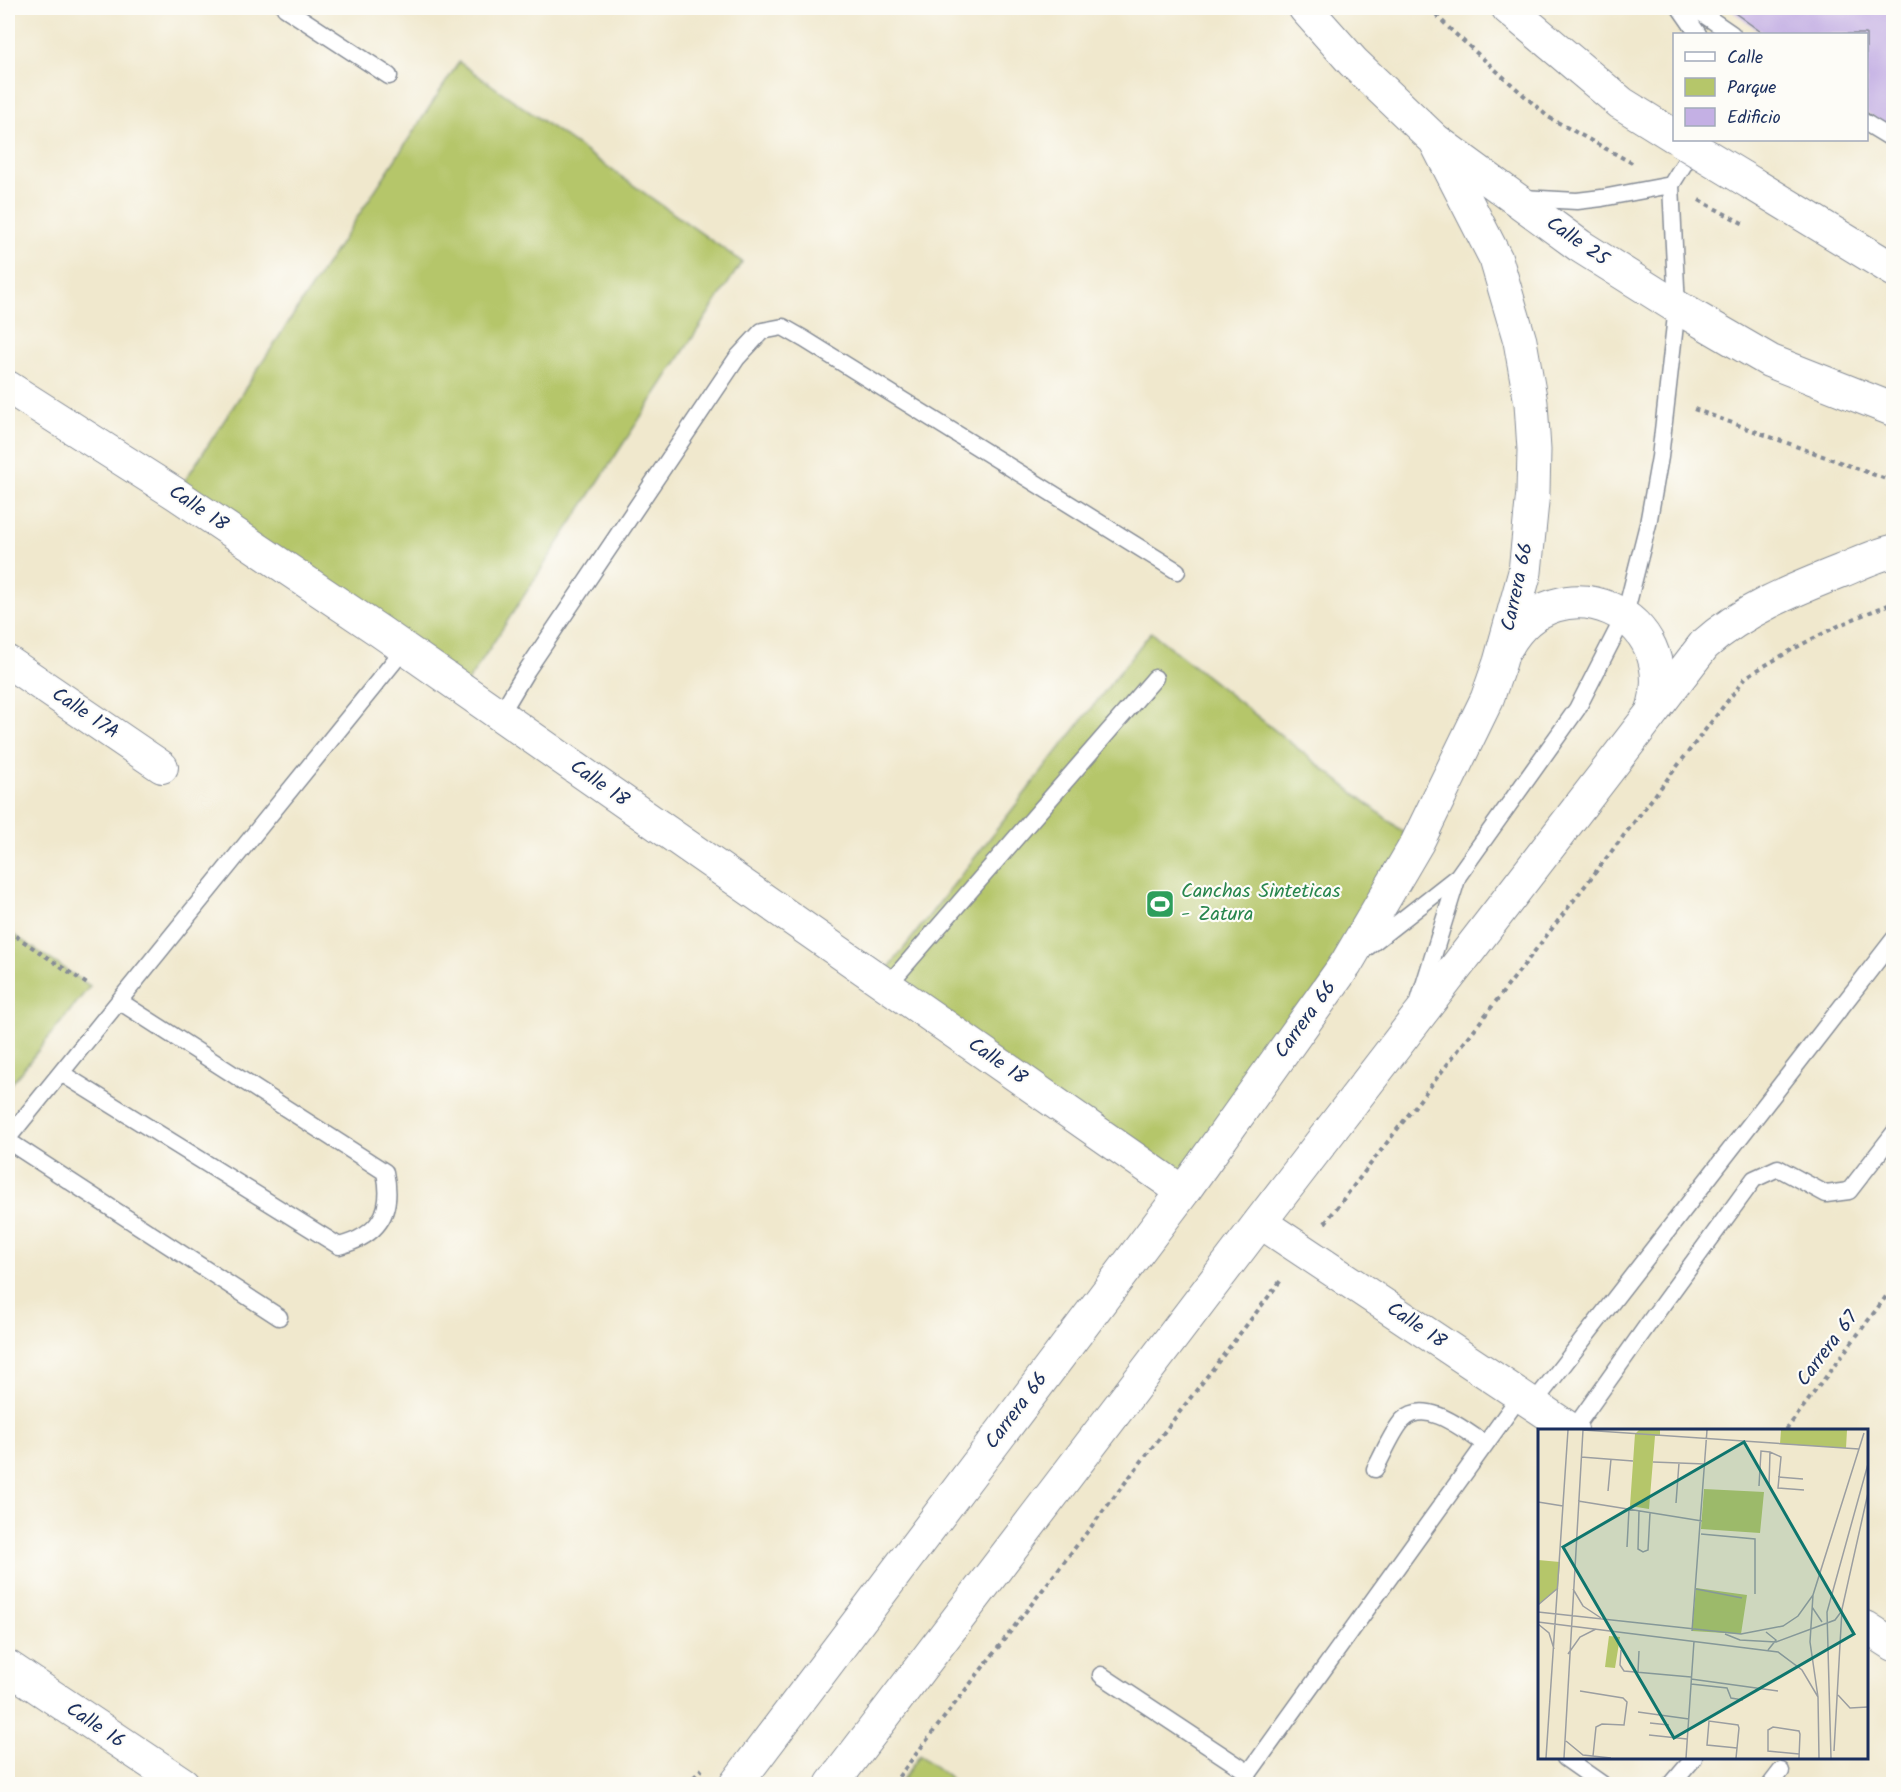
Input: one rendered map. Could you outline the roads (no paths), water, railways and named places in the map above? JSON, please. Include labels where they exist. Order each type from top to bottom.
[{"type":"main road","name":"Calle 25","points":[[1305,8],[1353,62],[1435,140],[1580,246],[1770,362],[1893,410]]},
{"type":"main road","points":[[1508,8],[1620,103],[1673,139]]},
{"type":"main road","name":"Carrera 66","points":[[737,1782],[1182,1192],[1346,964],[1417,843],[1476,723],[1500,662],[1525,572],[1530,537],[1534,450],[1531,403],[1520,341],[1496,259],[1435,140]]},
{"type":"main road","points":[[1681,144],[1753,184],[1893,270]]},
{"type":"main road","points":[[832,1785],[1413,1021],[1704,645],[1717,633],[1794,589],[1893,551]]},
{"type":"main road","points":[[1500,662],[1519,628],[1534,615],[1552,606],[1571,601],[1610,608],[1625,615],[1638,628],[1654,654],[1658,669],[1658,684],[1657,699],[1652,713]]},
{"type":"main road","name":"Calle 16","points":[[8,1667],[183,1785]]},
{"type":"street","name":"Calle 18","points":[[8,387],[176,494],[405,648],[1182,1192]]},
{"type":"street","name":"Calle 17A","points":[[8,662],[162,767]]},
{"type":"street","name":"Calle 18","points":[[1260,1222],[1570,1429]]},
{"type":"street","points":[[1868,1628],[1893,1645]]},
{"type":"lane","points":[[285,8],[389,76]]},
{"type":"lane","points":[[1680,8],[1697,33]]},
{"type":"lane","points":[[1694,8],[1731,33]]},
{"type":"lane","points":[[1868,124],[1893,140]]},
{"type":"lane","points":[[1346,964],[1458,876],[1577,709],[1625,615],[1648,524],[1660,457],[1677,307],[1671,185],[1681,144],[1697,141]]},
{"type":"lane","points":[[1515,198],[1576,201],[1671,185]]},
{"type":"lane","points":[[500,714],[527,670],[737,358],[762,331],[783,327],[797,335],[1177,571]]},
{"type":"lane","points":[[279,1317],[8,1139],[405,648]]},
{"type":"lane","points":[[888,985],[1155,678]]},
{"type":"lane","points":[[1413,1021],[1458,876]]},
{"type":"lane","points":[[1101,1675],[1245,1779],[1485,1444],[1526,1400],[1893,939]]},
{"type":"lane","points":[[61,1073],[339,1246],[355,1242],[369,1233],[380,1221],[387,1205],[389,1189],[385,1172],[119,1001]]},
{"type":"lane","points":[[1574,1429],[1754,1179],[1778,1168],[1826,1194],[1848,1191],[1893,1132]]},
{"type":"lane","points":[[1375,1469],[1402,1421],[1420,1412],[1440,1416],[1485,1444]]},
{"type":"lane","points":[[1566,1759],[1602,1785]]},
{"type":"lane","points":[[1672,1785],[1693,1759]]},
{"type":"lane","points":[[1771,1785],[1781,1771]]},
{"type":"place","name":"Canchas Sinteticas - Zatura","points":[[1160,904]]}]
